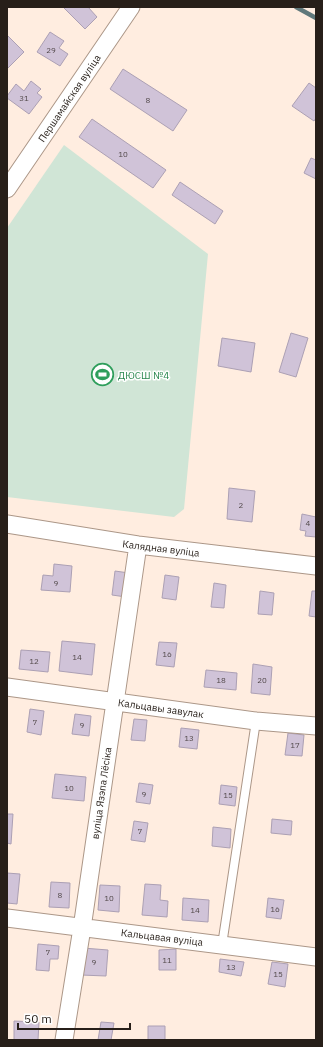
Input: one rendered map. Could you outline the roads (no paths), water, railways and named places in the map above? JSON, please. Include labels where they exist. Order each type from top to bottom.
[{"type":"street","name":"Першамайская вуліца","points":[[7,189],[131,7]]},
{"type":"street","name":"Калядная вуліца","points":[[7,524],[138,545],[316,566]]},
{"type":"street","name":"вуліца Язэпа Лёсіка","points":[[64,1040],[82,928],[138,545]]},
{"type":"street","name":"Кальцавы завулак","points":[[7,687],[256,721],[316,726]]},
{"type":"street","name":"Кальцавая вуліца","points":[[7,918],[316,957]]},
{"type":"lane","points":[[222,944],[256,721]]},
{"type":"waterway","points":[[296,7],[316,18]]},
{"type":"place","name":"ДЮСШ №4","points":[[102,375]]}]
